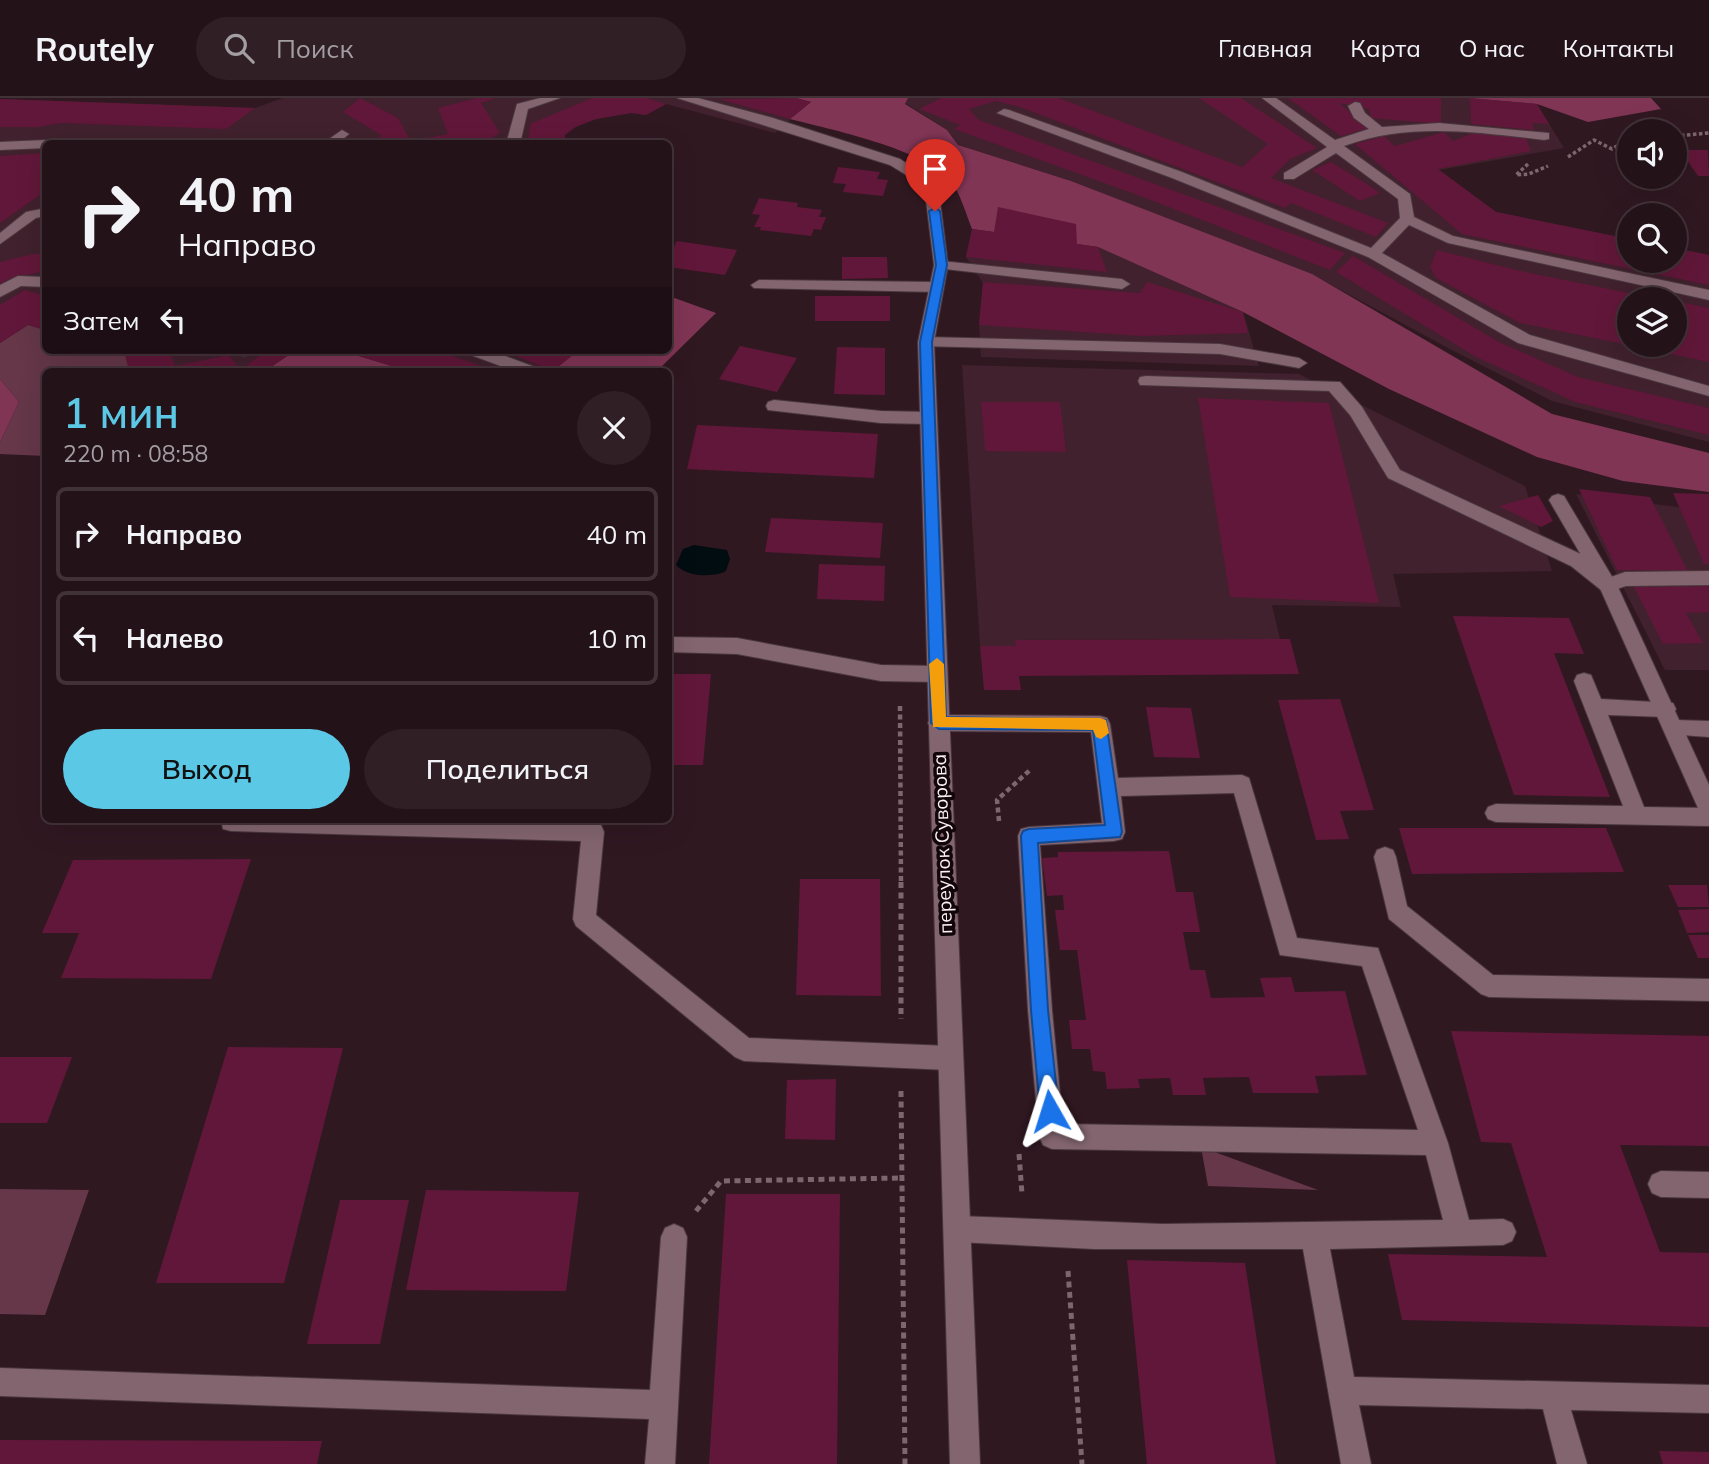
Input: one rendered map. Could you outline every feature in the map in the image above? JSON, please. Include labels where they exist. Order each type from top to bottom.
[{"type":"street","points":[[514,138],[522,107],[554,98]]},
{"type":"street","name":"переулок Суворова","points":[[683,98],[768,121],[895,162],[932,184],[942,265],[926,342],[965,1464]]},
{"type":"street","points":[[1268,98],[1405,197],[1407,219],[1373,254]]},
{"type":"street","points":[[1355,106],[1359,115],[1378,130]]},
{"type":"street","points":[[1457,110],[1457,129]]},
{"type":"street","points":[[1004,113],[1177,175],[1373,254],[1524,339],[1709,391]]},
{"type":"street","points":[[1289,176],[1299,167],[1327,155],[1334,145],[1378,130],[1457,129],[1544,136]]},
{"type":"street","points":[[333,140],[342,134]]},
{"type":"street","points":[[0,146],[42,144]]},
{"type":"street","points":[[0,240],[31,215],[42,213]]},
{"type":"street","points":[[1407,219],[1448,239],[1709,295]]},
{"type":"street","points":[[942,265],[1122,284]]},
{"type":"street","points":[[0,292],[18,281],[42,282]]},
{"type":"street","points":[[759,285],[936,287]]},
{"type":"street","points":[[926,342],[1220,349],[1300,363]]},
{"type":"street","points":[[484,354],[521,368]]},
{"type":"street","points":[[1146,381],[1334,386],[1356,411],[1394,474],[1578,561],[1608,585]]},
{"type":"street","points":[[774,405],[881,417],[928,418]]},
{"type":"street","points":[[1558,499],[1608,585],[1709,808]]},
{"type":"street","points":[[1608,585],[1625,579],[1709,578]]},
{"type":"street","points":[[672,644],[737,646],[881,673],[937,674]]},
{"type":"street","points":[[1584,681],[1637,816]]},
{"type":"street","points":[[1594,707],[1670,719],[1709,729]]},
{"type":"street","points":[[939,723],[1100,724],[1114,832],[1029,836],[1040,1010],[1052,1136],[1435,1143]]},
{"type":"street","points":[[1109,787],[1242,784],[1288,948],[1370,956],[1435,1143],[1459,1233]]},
{"type":"street","points":[[1496,814],[1709,817]]},
{"type":"street","points":[[267,823],[593,832],[584,919],[744,1049],[949,1058]]},
{"type":"street","points":[[1385,857],[1397,912],[1489,986],[1709,990]]},
{"type":"street","points":[[1661,1184],[1709,1185]]},
{"type":"street","points":[[958,1229],[1065,1237],[1503,1232]]},
{"type":"street","points":[[1314,1235],[1356,1464]]},
{"type":"street","points":[[660,1464],[674,1237]]},
{"type":"street","points":[[0,1382],[665,1405]]},
{"type":"street","points":[[1343,1391],[1709,1398]]},
{"type":"street","points":[[1553,1395],[1572,1464]]},
{"type":"path","points":[[1687,135],[1709,133]]},
{"type":"path","points":[[674,1237],[720,1181],[901,1178]]},
{"type":"shaded area","points":[[283,98],[796,98],[811,102],[775,133],[666,104],[646,115],[631,113],[596,119],[576,127],[565,135],[564,140],[42,140],[42,354],[290,354],[269,368],[82,368],[0,358],[0,99],[255,108]]},
{"type":"shaded area","points":[[796,98],[908,98],[905,104],[947,130],[958,145],[1071,181],[1312,274],[1552,414],[1709,453],[1709,492],[1623,481],[1537,457],[1389,389],[1243,312],[1098,247],[972,229],[954,185],[937,169],[920,159],[875,142],[790,119],[811,102]]},
{"type":"shaded area","points":[[908,98],[1466,98],[1537,104],[1564,148],[1439,170],[1496,212],[1617,237],[1617,273],[1687,273],[1687,250],[1709,255],[1709,442],[1552,401],[1311,274],[1071,181],[958,145],[947,130],[905,103]]},
{"type":"shaded area","points":[[1466,98],[1651,98],[1661,109],[1588,122],[1537,104]]},
{"type":"shaded area","points":[[972,229],[1098,247],[1243,312],[1259,366],[981,357],[979,324],[983,283],[966,257]]},
{"type":"shaded area","points":[[672,297],[716,313],[660,368],[557,368],[572,355],[672,354]]},
{"type":"shaded area","points":[[28,325],[42,329],[42,354],[125,354],[128,368],[42,368],[42,456],[0,454],[0,442],[19,402],[0,379],[0,343]]},
{"type":"shaded area","points":[[290,354],[353,354],[398,368],[269,368]]},
{"type":"shaded area","points":[[353,354],[573,355],[557,368],[398,368]]},
{"type":"shaded area","points":[[962,365],[1299,374],[1525,486],[1552,571],[1393,574],[1401,607],[1272,605],[1280,639],[1016,640],[1016,646],[980,646]]},
{"type":"shaded area","points":[[0,379],[19,402],[0,442]]},
{"type":"shaded area","points":[[1576,494],[1709,511],[1709,670],[1665,670]]},
{"type":"shaded area","points":[[694,545],[727,550],[730,559],[726,571],[714,575],[700,575],[686,572],[676,565],[683,549]]},
{"type":"shaded area","points":[[1201,1147],[1318,1190],[1208,1186]]},
{"type":"shaded area","points":[[0,1189],[89,1190],[45,1315],[0,1314]]},
{"type":"building","points":[[360,98],[398,118],[409,138],[378,140],[381,135],[343,112]]},
{"type":"building","points":[[477,98],[496,98],[481,103],[500,133],[488,140],[421,140],[448,134],[438,108]]},
{"type":"building","points":[[592,98],[647,98],[666,104],[646,115],[631,113],[596,119],[575,127],[565,135],[564,140],[528,140],[530,124]]},
{"type":"building","points":[[796,98],[811,102],[790,119],[719,99]]},
{"type":"building","points":[[941,98],[1059,98],[1242,167],[1268,144],[1199,98],[1241,98],[1317,148],[1290,159],[1271,178],[1388,223],[1376,237],[1291,203],[1285,208],[1020,107],[996,101],[969,109],[979,120],[1345,253],[1330,270],[1143,197],[954,129],[960,125],[919,109]]},
{"type":"building","points":[[1288,98],[1441,98],[1441,124],[1371,118],[1369,109],[1339,103],[1369,128],[1341,136]]},
{"type":"building","points":[[1470,98],[1537,104],[1549,124],[1533,123],[1533,130],[1471,124]]},
{"type":"building","points":[[0,99],[255,108],[226,129],[61,123],[38,127],[0,127]]},
{"type":"building","points":[[1444,132],[1453,141],[1473,133],[1526,138],[1531,151],[1438,169],[1496,212],[1617,237],[1617,266],[1462,234],[1355,144],[1384,136],[1395,146]]},
{"type":"building","points":[[1687,150],[1708,150],[1709,176],[1698,176],[1687,160]]},
{"type":"building","points":[[42,153],[42,195],[0,223],[0,156]]},
{"type":"building","points":[[1331,162],[1380,193],[1360,201],[1312,170]]},
{"type":"building","points":[[838,167],[880,172],[877,179],[888,180],[883,196],[843,192],[846,184],[833,183]]},
{"type":"building","points":[[759,198],[798,203],[797,207],[822,210],[819,217],[826,217],[821,230],[814,229],[811,236],[754,227],[760,215],[752,214]]},
{"type":"building","points":[[998,207],[1076,224],[1077,244],[1098,247],[1107,272],[966,257],[972,229],[994,232]]},
{"type":"building","points":[[677,241],[737,250],[725,275],[672,268],[672,250]]},
{"type":"building","points":[[1437,250],[1516,270],[1617,291],[1617,343],[1520,323],[1436,278],[1430,267]]},
{"type":"building","points":[[1687,250],[1709,255],[1709,285],[1651,273],[1687,273]]},
{"type":"building","points":[[42,254],[42,272],[10,278],[0,284],[0,262]]},
{"type":"building","points":[[1353,256],[1499,342],[1578,377],[1709,408],[1709,435],[1575,402],[1476,357],[1336,272]]},
{"type":"building","points":[[842,257],[887,257],[888,278],[842,279]]},
{"type":"building","points":[[983,282],[1140,293],[1147,282],[1243,312],[1248,333],[1141,336],[979,325]]},
{"type":"building","points":[[25,290],[42,295],[42,329],[28,325],[0,343],[0,305]]},
{"type":"building","points":[[815,296],[890,296],[890,321],[815,321]]},
{"type":"building","points":[[1687,303],[1709,308],[1709,362],[1685,357]]},
{"type":"building","points":[[740,346],[797,358],[777,392],[719,379]]},
{"type":"building","points":[[837,347],[885,348],[885,395],[834,394]]},
{"type":"building","points":[[125,354],[170,354],[175,366],[152,368],[128,368]]},
{"type":"building","points":[[262,354],[290,354],[269,368],[243,368]]},
{"type":"building","points":[[352,354],[446,354],[486,368],[398,368]]},
{"type":"building","points":[[511,354],[573,355],[557,368],[546,368]]},
{"type":"building","points":[[229,355],[239,368],[175,368]]},
{"type":"building","points":[[1198,398],[1329,403],[1379,603],[1230,597]]},
{"type":"building","points":[[981,402],[1060,402],[1066,452],[985,451]]},
{"type":"building","points":[[697,425],[878,434],[874,478],[687,469]]},
{"type":"building","points":[[1579,489],[1650,497],[1688,571],[1617,570]]},
{"type":"building","points":[[1673,493],[1709,494],[1709,564],[1704,564]]},
{"type":"building","points":[[1538,495],[1553,521],[1541,527],[1499,506]]},
{"type":"building","points":[[771,518],[883,523],[880,558],[765,552]]},
{"type":"building","points":[[819,564],[885,566],[884,601],[817,599]]},
{"type":"building","points":[[1709,586],[1709,612],[1686,613],[1703,643],[1663,644],[1634,587]]},
{"type":"building","points":[[1453,616],[1569,618],[1584,654],[1554,653],[1610,797],[1514,795]]},
{"type":"building","points":[[1290,639],[1299,674],[1019,676],[1021,690],[984,690],[980,646],[1016,646],[1015,640]]},
{"type":"building","points":[[672,674],[711,674],[703,765],[672,765]]},
{"type":"building","points":[[1340,699],[1374,810],[1340,811],[1349,839],[1316,840],[1278,700]]},
{"type":"building","points":[[1146,707],[1191,708],[1200,758],[1154,757]]},
{"type":"building","points":[[1399,828],[1606,828],[1624,872],[1412,874]]},
{"type":"building","points":[[1169,851],[1176,892],[1193,892],[1200,932],[1183,932],[1190,970],[1205,970],[1211,998],[1265,997],[1260,978],[1291,977],[1295,992],[1345,991],[1367,1075],[1315,1076],[1319,1093],[1253,1093],[1249,1077],[1203,1078],[1206,1095],[1173,1095],[1170,1078],[1138,1079],[1140,1088],[1107,1089],[1105,1072],[1093,1071],[1090,1049],[1072,1049],[1069,1020],[1086,1020],[1077,950],[1060,950],[1055,910],[1064,910],[1063,895],[1047,896],[1042,858],[1058,857],[1058,852]]},
{"type":"building","points":[[251,859],[211,979],[61,978],[79,933],[42,933],[73,860]]},
{"type":"building","points":[[800,879],[880,879],[881,996],[796,995]]},
{"type":"building","points":[[1668,885],[1707,885],[1709,907],[1678,907]]},
{"type":"building","points":[[1709,909],[1709,932],[1687,933],[1678,910]]},
{"type":"building","points":[[1688,935],[1709,935],[1709,958],[1698,958]]},
{"type":"building","points":[[1451,1031],[1709,1036],[1709,1146],[1620,1145],[1660,1252],[1709,1253],[1709,1327],[1402,1320],[1388,1254],[1547,1257],[1511,1143],[1481,1142]]},
{"type":"building","points":[[228,1047],[343,1048],[284,1283],[156,1283]]},
{"type":"building","points":[[0,1057],[72,1057],[47,1123],[0,1123]]},
{"type":"building","points":[[836,1079],[835,1140],[785,1139],[787,1080]]},
{"type":"building","points":[[426,1190],[579,1192],[566,1291],[406,1290]]},
{"type":"building","points":[[726,1194],[840,1194],[837,1464],[709,1464]]},
{"type":"building","points":[[340,1200],[409,1200],[380,1344],[307,1344]]},
{"type":"building","points":[[1127,1260],[1245,1263],[1276,1464],[1147,1464]]},
{"type":"building","points":[[0,1440],[322,1441],[317,1464],[0,1464]]},
{"type":"building","points":[[1659,1451],[1709,1452],[1709,1464],[1663,1464]]},
{"type":"slow traffic","points":[[937,664],[939,723],[1026,726],[1100,724],[1101,733]]},
{"type":"route","points":[[935,211],[942,265],[926,342],[939,723],[1026,726],[1100,724],[1109,787],[1114,832],[1029,836],[1040,1010],[1050,1111]]}]
